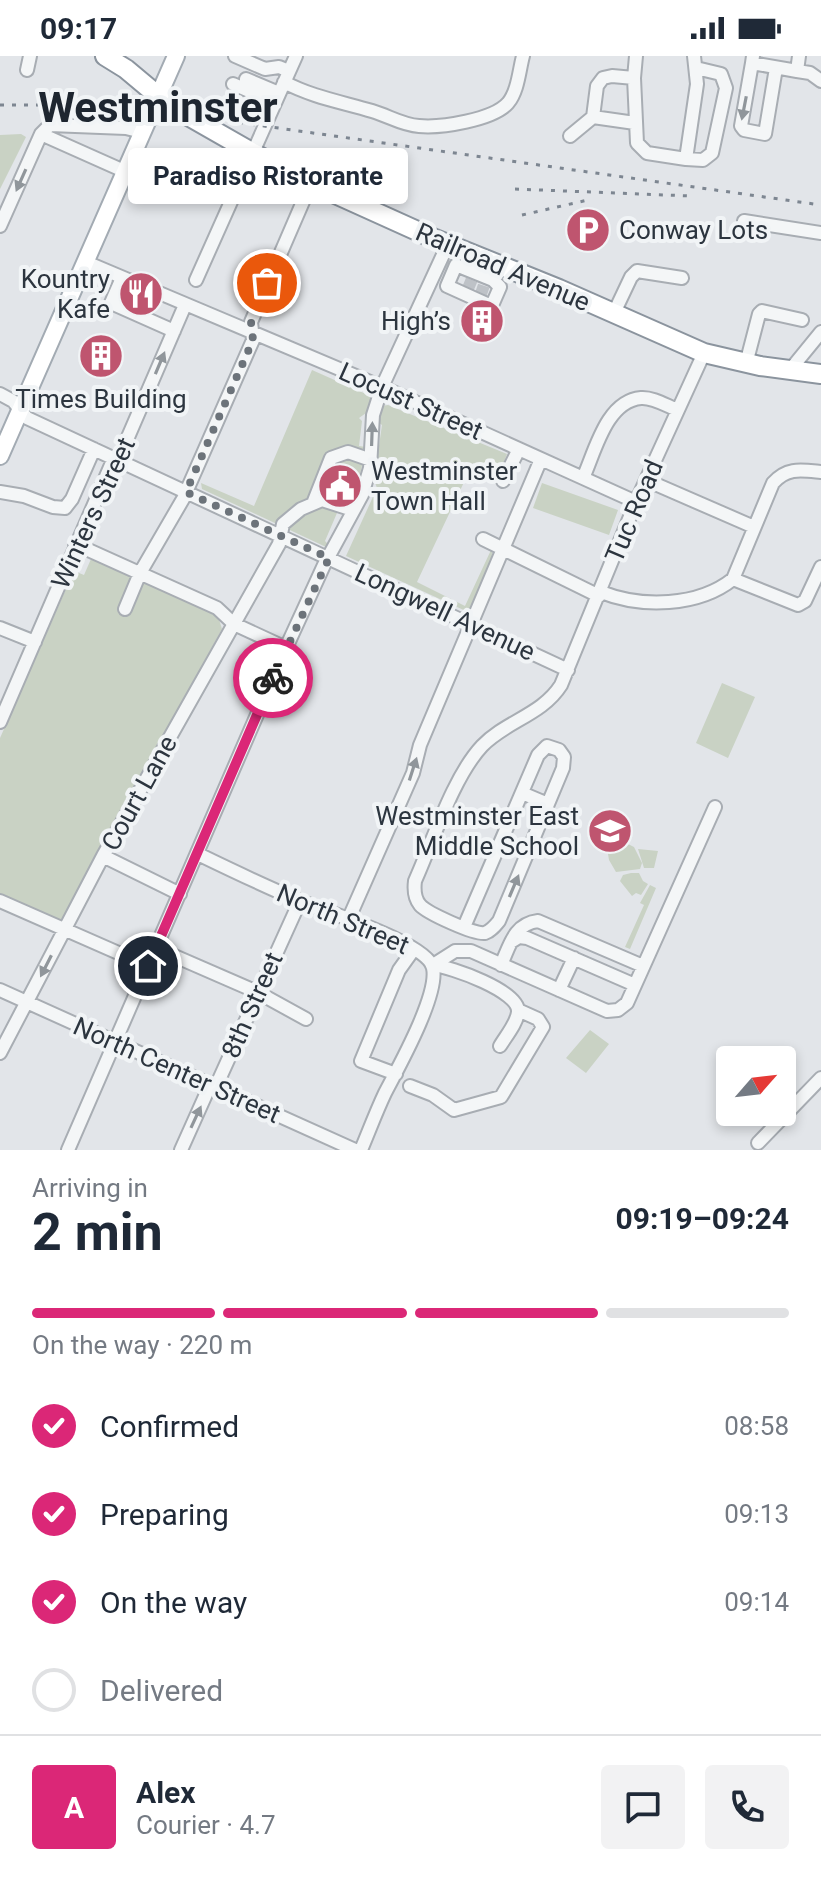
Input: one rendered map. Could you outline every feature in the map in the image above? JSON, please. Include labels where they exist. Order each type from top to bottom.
[{"type":"highway","name":"Railroad Avenue","points":[[105,56],[185,115],[253,153],[311,183],[448,244],[480,284],[613,315],[704,353],[746,364],[821,374]]},
{"type":"main road","points":[[0,456],[176,56]]},
{"type":"street","points":[[27,70],[30,56]]},
{"type":"street","points":[[235,56],[265,69],[279,67],[281,87]]},
{"type":"street","points":[[196,280],[296,56]]},
{"type":"street","points":[[246,79],[376,112],[405,124],[423,127],[450,125],[504,107],[514,93],[523,56]]},
{"type":"street","points":[[636,56],[635,123],[637,143],[643,151],[686,159],[703,160],[712,153],[726,88],[721,74],[695,62],[697,84],[686,159]]},
{"type":"street","points":[[797,71],[799,56]]},
{"type":"street","points":[[776,68],[765,134],[744,130],[741,126],[753,60],[776,68],[810,73],[821,81]]},
{"type":"street","points":[[570,136],[593,117],[597,86],[603,78],[634,78]]},
{"type":"street","points":[[233,84],[281,87]]},
{"type":"street","points":[[593,117],[635,123]]},
{"type":"street","points":[[0,226],[41,134],[50,125],[126,128],[142,132]]},
{"type":"street","points":[[80,151],[78,133],[85,125]]},
{"type":"street","points":[[41,134],[124,171]]},
{"type":"street","points":[[125,609],[140,573],[186,492],[253,340],[251,322],[311,183]]},
{"type":"street","points":[[744,221],[821,233]]},
{"type":"street","points":[[68,1150],[286,648],[362,495],[371,460],[373,415],[382,387],[448,244]]},
{"type":"street","name":"Locust Street","points":[[93,265],[382,387],[636,502]]},
{"type":"street","points":[[456,265],[480,284],[447,286],[456,265]]},
{"type":"street","points":[[436,271],[451,277]]},
{"type":"street","points":[[613,315],[637,271],[682,278]]},
{"type":"street","points":[[122,278],[111,303],[174,331]]},
{"type":"street","name":"Winters Street","points":[[0,722],[75,544],[122,451],[185,305]]},
{"type":"street","points":[[746,364],[762,311],[802,320]]},
{"type":"street","points":[[790,370],[821,332]]},
{"type":"street","name":"Tuc Road","points":[[464,927],[420,905],[415,895],[415,881],[472,759],[498,733],[544,705],[561,685],[636,502],[704,353]]},
{"type":"street","name":"Longwell Avenue","points":[[0,394],[13,401],[27,418],[568,670]]},
{"type":"street","points":[[583,478],[610,419],[621,407],[633,400],[646,398],[678,410]]},
{"type":"street","points":[[0,492],[65,508],[94,449]]},
{"type":"street","points":[[503,481],[519,449]]},
{"type":"street","points":[[353,510],[328,500],[314,501],[331,458],[348,452],[371,460]]},
{"type":"street","points":[[349,918],[413,773],[420,745],[541,459]]},
{"type":"street","points":[[483,539],[600,594],[620,599],[650,603],[707,593],[733,579],[773,483],[779,476],[798,469],[821,472]]},
{"type":"street","points":[[646,480],[754,527]]},
{"type":"street","name":"Court Lane","points":[[0,1053],[103,856],[279,544],[283,524],[314,501]]},
{"type":"street","points":[[75,544],[217,608],[234,624],[286,648]]},
{"type":"street","points":[[733,579],[801,604],[821,567]]},
{"type":"street","points":[[0,628],[35,642]]},
{"type":"street","points":[[544,747],[559,750],[564,757],[563,768],[496,925],[482,933],[464,927],[522,793],[544,747]]},
{"type":"street","points":[[522,793],[548,804]]},
{"type":"street","points":[[433,965],[451,953],[471,951],[613,1012],[625,1005],[635,985],[715,807]]},
{"type":"street","name":"North Street","points":[[198,854],[300,901],[349,918],[414,949],[433,965],[434,976],[424,1011],[361,1150]]},
{"type":"street","points":[[103,856],[180,894]]},
{"type":"street","points":[[0,901],[148,966]]},
{"type":"street","name":"8th Street","points":[[181,1150],[213,1086],[218,1082],[300,901]]},
{"type":"street","points":[[501,965],[521,927],[538,921],[643,966]]},
{"type":"street","points":[[511,942],[519,937],[529,938],[635,985]]},
{"type":"street","points":[[156,948],[257,992],[306,1019]]},
{"type":"street","points":[[396,1074],[361,1061],[399,970],[414,949]]},
{"type":"street","points":[[559,990],[574,958]]},
{"type":"street","points":[[410,1086],[433,1095],[454,1110],[501,1097],[543,1027],[538,1019],[518,1010],[513,999],[465,972],[433,965]]},
{"type":"street","name":"North Center Street","points":[[0,990],[355,1150]]},
{"type":"street","points":[[500,1046],[518,1010]]},
{"type":"street","points":[[758,1148],[821,1078]]},
{"type":"green space","points":[[21,134],[26,137],[0,189],[0,135]]},
{"type":"green space","points":[[312,370],[366,394],[382,406],[388,405],[507,454],[499,475],[473,463],[417,582],[465,606],[491,550],[493,555],[468,612],[346,556],[377,488],[374,480],[382,425],[366,413],[359,418],[362,421],[359,446],[366,447],[359,479],[333,467],[321,494],[347,506],[337,513],[325,541],[330,546],[326,547],[202,489],[201,483],[254,506]]},
{"type":"green space","points":[[542,483],[618,510],[609,535],[533,508]]},
{"type":"green space","points":[[91,559],[217,613],[222,629],[66,916],[58,921],[0,894],[0,738],[74,571],[84,575]]},
{"type":"green space","points":[[722,683],[755,697],[728,758],[696,743]]},
{"type":"green space","points":[[616,837],[627,840],[634,847],[642,863],[640,869],[616,872],[607,848]]},
{"type":"green space","points":[[638,849],[658,851],[654,868],[644,868]]},
{"type":"green space","points":[[639,873],[648,884],[641,895],[636,893],[632,896],[620,881],[623,875]]},
{"type":"green space","points":[[650,885],[656,888],[630,949],[625,947],[644,905],[640,903]]},
{"type":"green space","points":[[590,1030],[609,1044],[586,1073],[566,1058]]},
{"type":"tunnel","points":[[467,291],[472,279]]},
{"type":"tunnel","points":[[480,297],[484,285]]},
{"type":"railway","points":[[0,105],[151,110],[821,205]]},
{"type":"railway","points":[[515,189],[691,196]]},
{"type":"railway","points":[[522,215],[588,200]]},
{"type":"way so far","points":[[267,283],[251,322],[253,340],[186,492],[329,558],[273,678]]},
{"type":"place","name":"Conway Lots","points":[[588,230]]},
{"type":"place","name":"Paradiso Ristorante","points":[[267,283]]},
{"type":"place","name":"Kountry Kafe","points":[[141,294]]},
{"type":"place","name":"High’s","points":[[482,321]]},
{"type":"place","name":"Times Building","points":[[101,356]]},
{"type":"place","name":"Westminster Town Hall","points":[[340,486]]},
{"type":"place","name":"Westminster East Middle School","points":[[610,831]]},
{"type":"district","name":"Westminster","points":[[158,107]]},
{"type":"route","points":[[148,966],[273,678]]}]
